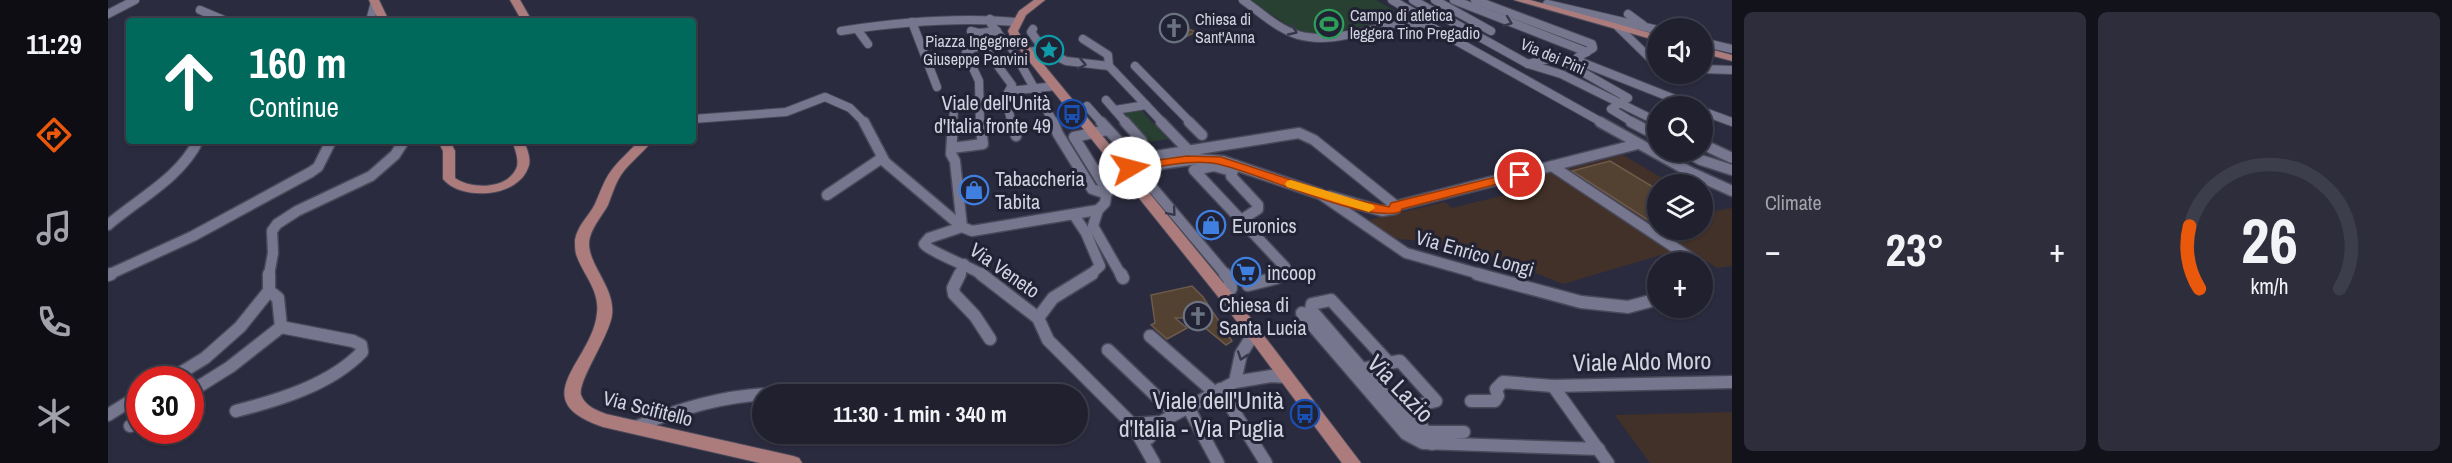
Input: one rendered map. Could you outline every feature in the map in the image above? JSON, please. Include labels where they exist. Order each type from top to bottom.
[{"type":"main road","points":[[515,0],[525,18]]},
{"type":"main road","points":[[1040,0],[1027,9],[1016,22],[1014,34],[1094,132],[1132,163],[1225,295],[1352,463]]},
{"type":"main road","points":[[1519,0],[1647,34]]},
{"type":"main road","points":[[374,1],[382,18]]},
{"type":"main road","points":[[1542,2],[1647,34]]},
{"type":"main road","points":[[1713,52],[1732,57]]},
{"type":"main road","points":[[446,144],[449,151],[449,179],[460,188],[478,190],[502,184],[517,175],[523,163],[520,144]]},
{"type":"main road","name":"Via Scifitello","points":[[643,144],[619,168],[583,235],[583,253],[603,292],[605,314],[595,344],[572,385],[572,393],[579,408],[591,416],[636,428],[793,463]]},
{"type":"street","points":[[108,14],[135,0]]},
{"type":"street","points":[[1244,0],[1291,31],[1308,37],[1323,38],[1398,22],[1449,20]]},
{"type":"street","points":[[1382,0],[1689,172],[1732,191]]},
{"type":"street","points":[[1392,0],[1422,21]]},
{"type":"street","name":"Via dei Pini","points":[[1413,0],[1528,64],[1615,106]]},
{"type":"street","points":[[1435,0],[1466,5],[1587,52]]},
{"type":"street","points":[[1475,0],[1592,44],[1593,48],[1578,57],[1581,62],[1667,96]]},
{"type":"street","points":[[371,18],[374,1]]},
{"type":"street","points":[[1542,2],[1646,27]]},
{"type":"street","points":[[1452,4],[1491,32]]},
{"type":"street","points":[[108,9],[118,8]]},
{"type":"street","points":[[200,10],[219,18]]},
{"type":"street","points":[[1628,14],[1646,27]]},
{"type":"street","points":[[841,31],[912,22],[990,20],[1016,22]]},
{"type":"street","points":[[952,148],[983,144],[978,104],[979,81],[966,52],[1004,41],[990,24],[990,20]]},
{"type":"street","points":[[912,22],[937,87]]},
{"type":"street","points":[[1618,27],[1647,55]]},
{"type":"street","points":[[857,28],[867,44]]},
{"type":"street","points":[[1033,29],[1031,32],[1033,38],[1044,50],[1056,58],[1090,66],[1109,66]]},
{"type":"street","points":[[971,31],[979,33],[997,31]]},
{"type":"street","points":[[1083,39],[1108,55],[1109,66],[1188,150]]},
{"type":"street","points":[[1713,45],[1732,49]]},
{"type":"street","points":[[1011,46],[1058,134],[1092,189],[1107,194]]},
{"type":"street","points":[[984,47],[1011,88]]},
{"type":"street","points":[[1027,52],[1044,50]]},
{"type":"street","points":[[1528,64],[1556,57],[1628,98],[1615,106],[1613,112],[1647,130]]},
{"type":"street","points":[[1135,66],[1203,135]]},
{"type":"street","points":[[1713,69],[1732,70]]},
{"type":"street","points":[[1011,88],[1054,84]]},
{"type":"street","points":[[1115,110],[1144,103],[1155,87]]},
{"type":"street","points":[[1011,88],[1005,98],[1016,136]]},
{"type":"street","points":[[696,119],[786,112],[828,97],[850,108],[862,118],[882,158],[962,227],[978,232],[1098,210]]},
{"type":"street","points":[[1106,100],[1142,141]]},
{"type":"street","points":[[1087,106],[1132,163],[1188,150],[1292,133],[1305,135],[1396,206]]},
{"type":"street","points":[[1615,106],[1647,118]]},
{"type":"street","points":[[954,109],[952,148],[962,227]]},
{"type":"street","points":[[1713,115],[1732,122]]},
{"type":"street","points":[[1107,130],[1075,135],[1074,139],[1107,190],[1105,203],[1098,210],[1093,226],[1123,278]]},
{"type":"street","points":[[108,225],[183,163],[197,144]]},
{"type":"street","points":[[108,274],[193,236],[311,172],[318,167],[330,144]]},
{"type":"street","points":[[195,366],[227,339],[269,291],[273,228],[310,203],[376,173],[394,157],[402,144]]},
{"type":"street","points":[[1320,194],[1382,211],[1395,210],[1396,206],[1638,144]]},
{"type":"street","points":[[1713,149],[1732,158]]},
{"type":"street","points":[[827,195],[882,158]]},
{"type":"street","name":"Via Enrico Longi","points":[[1132,163],[1207,158],[1320,194],[1406,253],[1416,257],[1581,302],[1628,307],[1647,302]]},
{"type":"street","points":[[1707,162],[1732,170]]},
{"type":"street","points":[[1241,220],[1258,209],[1258,205],[1231,176],[1233,168],[1214,166],[1194,170],[1285,267],[1276,278],[1248,285]]},
{"type":"street","points":[[1552,166],[1681,252]]},
{"type":"street","points":[[1038,318],[1053,298],[1092,274],[1100,266],[1086,233],[1074,215]]},
{"type":"street","name":"Via Veneto","points":[[962,227],[929,238],[924,244],[927,249],[964,264],[998,286],[1038,318],[1048,340],[1132,424],[1154,463]]},
{"type":"street","points":[[964,264],[953,288],[954,294],[975,316],[990,339]]},
{"type":"street","points":[[269,291],[278,298],[281,327]]},
{"type":"street","points":[[1389,363],[1331,300],[1312,304],[1311,310],[1424,439]]},
{"type":"street","name":"Via Lazio","points":[[1302,313],[1406,434],[1424,439],[1599,449]]},
{"type":"street","points":[[204,383],[230,367],[281,327],[353,341],[361,345],[362,352],[359,357],[337,370],[282,398],[236,411]]},
{"type":"street","points":[[1235,382],[1241,354],[1254,333]]},
{"type":"street","points":[[1149,336],[1217,390],[1266,463]]},
{"type":"street","points":[[1108,350],[1175,414]]},
{"type":"street","points":[[1362,369],[1400,361],[1436,401],[1411,407],[1424,439]]},
{"type":"street","points":[[1143,441],[1149,438],[1161,422],[1235,382],[1263,377],[1287,377]]},
{"type":"street","name":"Viale Aldo Moro","points":[[1471,401],[1495,400],[1498,396],[1496,389],[1503,382],[1553,386],[1732,382]]},
{"type":"street","points":[[1553,386],[1608,463]]},
{"type":"street","points":[[636,428],[652,420],[752,395]]},
{"type":"street","points":[[108,415],[126,404]]},
{"type":"street","points":[[1188,407],[1218,463]]},
{"type":"street","points":[[1132,424],[1161,422]]},
{"type":"street","points":[[1424,439],[1464,432]]},
{"type":"shaded area","points":[[1623,155],[1655,174],[1647,174],[1647,223],[1564,170]]},
{"type":"shaded area","points":[[1552,173],[1647,236],[1647,240],[1653,240],[1671,252],[1647,252],[1647,259],[1563,284],[1473,252],[1420,241],[1389,238],[1365,221],[1445,202],[1452,208],[1521,191],[1517,187],[1540,182],[1534,177]]},
{"type":"shaded area","points":[[1732,208],[1732,266],[1717,268],[1713,265],[1713,252],[1692,252],[1673,240],[1713,240],[1713,210]]},
{"type":"shaded area","points":[[1732,412],[1732,463],[1650,463],[1615,415]]},
{"type":"green space","name":"Campo di atletica leggera Tino Pregadio","points":[[1249,0],[1376,0],[1406,17],[1319,35],[1297,31]]},
{"type":"green space","points":[[1140,109],[1168,139],[1148,142],[1134,123],[1122,113]]},
{"type":"building","name":"Chiesa di Sant'Anna","points":[[1165,20],[1196,32],[1185,37],[1171,35],[1161,27]]},
{"type":"building","points":[[1610,161],[1647,183],[1647,219],[1572,171]]},
{"type":"building","name":"Chiesa di Santa Lucia","points":[[1192,286],[1203,297],[1232,341],[1226,345],[1203,326],[1199,318],[1175,318],[1187,328],[1167,339],[1151,325],[1155,323],[1151,295]]},
{"type":"slow traffic","points":[[1291,184],[1369,208]]},
{"type":"place","name":"Campo di atletica leggera Tino Pregadio","points":[[1329,24]]},
{"type":"place","name":"Chiesa di Sant'Anna","points":[[1174,28]]},
{"type":"place","name":"Piazza Ingegnere Giuseppe Panvini","points":[[1049,50]]},
{"type":"place","name":"Viale dell'Unità d'Italia fronte 49","points":[[1072,114]]},
{"type":"place","name":"Tabaccheria Tabita","points":[[974,190]]},
{"type":"place","name":"Euronics","points":[[1211,225]]},
{"type":"place","name":"incoop","points":[[1246,272]]},
{"type":"place","name":"Chiesa di Santa Lucia","points":[[1198,316]]},
{"type":"place","name":"Viale dell'Unità d'Italia - Via Puglia","points":[[1305,414]]},
{"type":"route","points":[[1130,168],[1187,160],[1217,159],[1339,200],[1382,211],[1395,210],[1396,206],[1520,175]]}]
